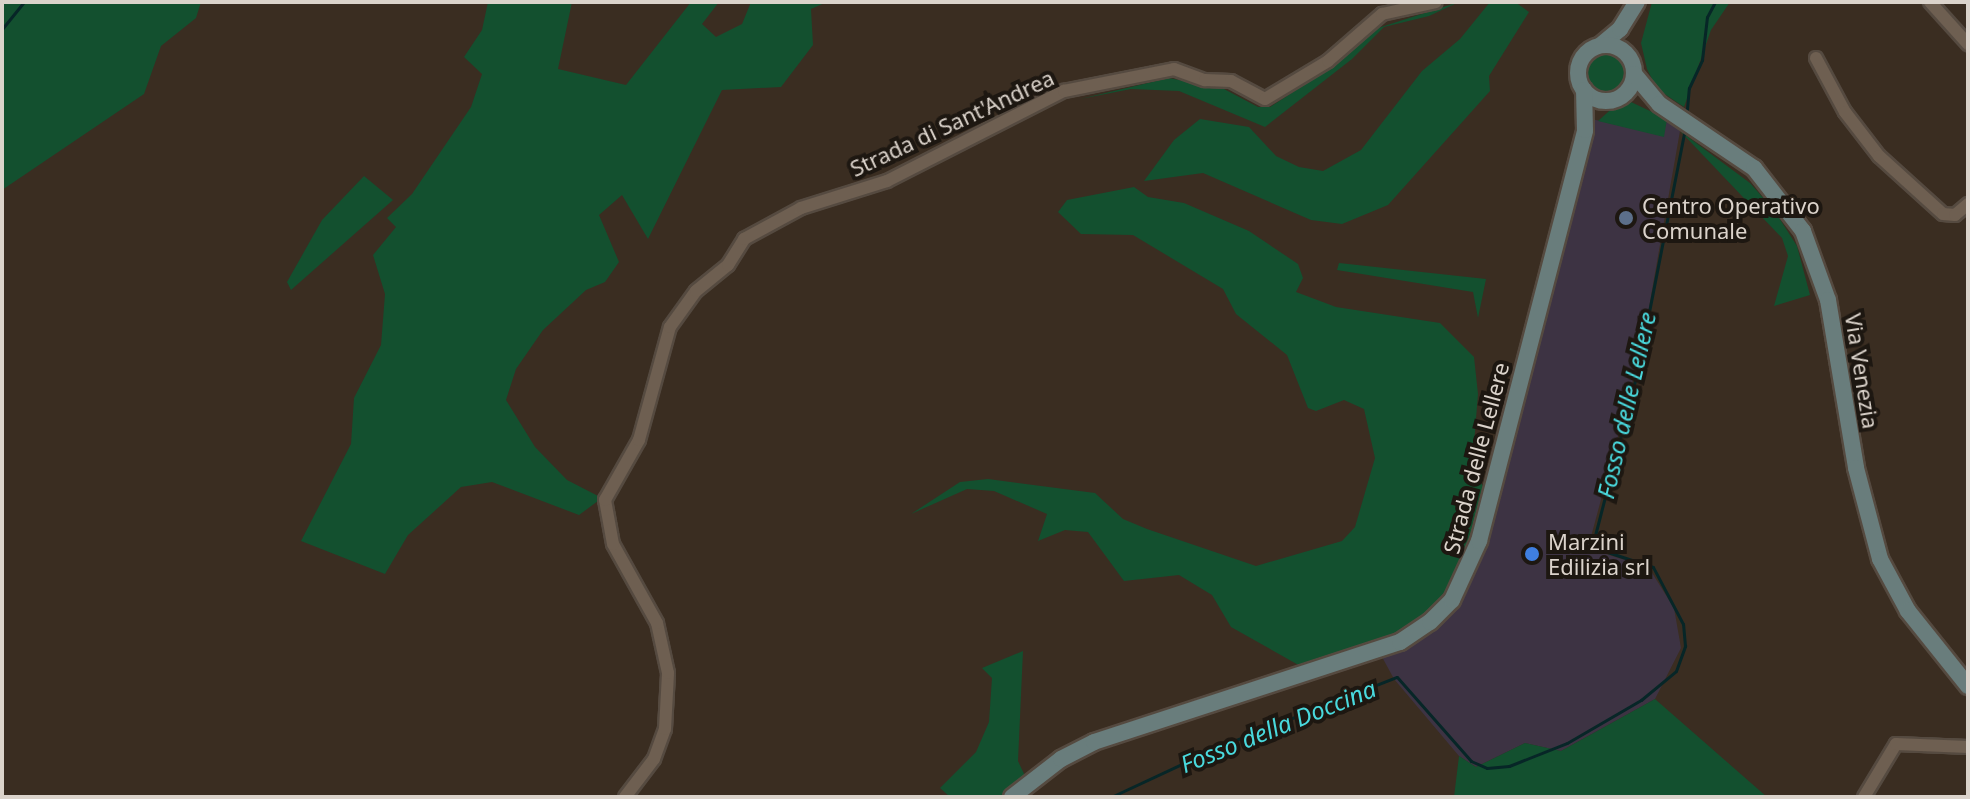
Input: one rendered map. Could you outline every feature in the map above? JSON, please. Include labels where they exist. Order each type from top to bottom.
[{"type":"street","name":"Strada di Sant'Andrea","points":[[625,797],[654,759],[665,729],[668,673],[657,623],[613,544],[605,500],[639,440],[670,327],[696,291],[728,265],[744,239],[801,208],[887,181],[1064,91],[1174,69],[1205,80],[1231,81],[1265,99],[1328,61],[1382,14],[1436,2]]},
{"type":"street","points":[[1930,2],[1968,44]]},
{"type":"street","points":[[1634,8],[1632,66],[1617,98],[1596,99],[1584,90],[1580,63],[1634,8]]},
{"type":"street","points":[[1601,45],[1617,47],[1632,66]]},
{"type":"street","points":[[1816,58],[1845,112],[1876,152],[1943,214],[1955,215],[1968,204]]},
{"type":"street","name":"Via Venezia","points":[[1632,66],[1659,104],[1748,163],[1803,231],[1828,300],[1856,468],[1880,559],[1908,611],[1968,686]]},
{"type":"street","name":"Strada delle Lellere","points":[[1012,797],[1082,747],[1152,719],[1381,649],[1417,633],[1445,609],[1464,582],[1476,550],[1585,130],[1584,90]]},
{"type":"street","name":"Via Venezia","points":[[1617,98],[1659,104]]},
{"type":"street","name":"Strada delle Lellere","points":[[1585,130],[1617,98]]},
{"type":"street","points":[[1864,797],[1895,744],[1968,747]]},
{"type":"shaded area","points":[[1579,116],[1663,136],[1667,119],[1680,131],[1642,347],[1588,548],[1649,568],[1674,608],[1681,648],[1655,699],[1561,751],[1525,743],[1476,767],[1459,756],[1394,679],[1375,644],[1405,629],[1461,571]]},
{"type":"green space","points":[[2,2],[201,2],[196,18],[161,46],[144,94],[2,190]]},
{"type":"green space","points":[[488,2],[572,2],[558,69],[626,85],[691,2],[719,2],[702,24],[716,37],[742,24],[751,2],[827,2],[811,9],[813,45],[781,87],[722,90],[648,239],[622,195],[599,215],[619,262],[605,282],[586,290],[543,330],[516,369],[506,400],[535,447],[567,480],[602,498],[579,515],[492,482],[461,487],[408,535],[385,574],[301,541],[351,444],[354,398],[381,345],[385,294],[373,255],[396,227],[387,218],[412,194],[471,107],[482,74],[464,57],[482,30]]},
{"type":"green space","points":[[1459,2],[1429,16],[1384,27],[1352,59],[1265,127],[1179,91],[1131,89],[1080,99],[1169,78],[1224,89],[1258,107],[1270,107],[1332,67],[1378,28]]},
{"type":"green space","points":[[1490,2],[1515,2],[1529,12],[1489,76],[1490,91],[1388,205],[1342,224],[1311,220],[1203,173],[1144,181],[1174,140],[1200,119],[1249,127],[1276,156],[1299,167],[1323,171],[1361,150],[1422,71],[1460,39]]},
{"type":"green space","points":[[1652,2],[1730,2],[1711,30],[1684,107],[1657,89],[1647,69],[1641,43]]},
{"type":"green space","points":[[1606,51],[1622,57],[1628,73],[1622,89],[1606,95],[1590,89],[1584,73],[1590,57]]},
{"type":"green space","points":[[1631,102],[1667,119],[1664,137],[1598,121],[1617,104]]},
{"type":"green space","points":[[1680,131],[1750,183],[1774,210],[1797,246],[1810,295],[1774,306],[1788,256],[1782,238]]},
{"type":"green space","points":[[364,176],[393,200],[291,290],[287,282],[322,220]]},
{"type":"green space","points":[[1134,187],[1148,197],[1184,203],[1249,231],[1298,264],[1303,278],[1296,292],[1336,307],[1440,323],[1474,357],[1478,394],[1472,468],[1483,486],[1461,571],[1427,614],[1405,629],[1302,667],[1231,627],[1212,595],[1179,575],[1124,581],[1088,532],[1065,530],[1038,541],[1047,514],[994,491],[967,489],[911,514],[960,482],[988,479],[1095,493],[1123,519],[1256,566],[1342,541],[1355,527],[1375,458],[1364,409],[1344,400],[1316,411],[1308,408],[1287,355],[1236,314],[1223,289],[1133,235],[1081,234],[1058,212],[1067,200]]},
{"type":"green space","points":[[1339,263],[1486,279],[1478,318],[1473,292],[1337,270]]},
{"type":"green space","points":[[1023,651],[1018,761],[1025,776],[1004,797],[950,797],[940,788],[976,752],[989,722],[992,678],[982,668]]},
{"type":"green space","points":[[1655,699],[1767,797],[1454,797],[1459,756],[1476,767],[1525,743],[1561,751]]},
{"type":"waterway","points":[[2,29],[24,2]]},
{"type":"waterway","name":"Fosso delle Lellere","points":[[1687,109],[1689,88],[1702,60],[1707,17],[1715,2]]},
{"type":"waterway","name":"Fosso delle Lellere","points":[[1111,797],[1218,747],[1397,677],[1471,761],[1487,768],[1509,766],[1567,743],[1641,700],[1676,671],[1685,646],[1683,624],[1653,567],[1592,547],[1637,373],[1684,133]]},
{"type":"place","name":"Centro Operativo Comunale","points":[[1626,218]]},
{"type":"place","name":"Marzini Edilizia srl","points":[[1532,554]]},
{"type":"water label","name":"Fosso della Doccina","points":[[1278,726]]}]
